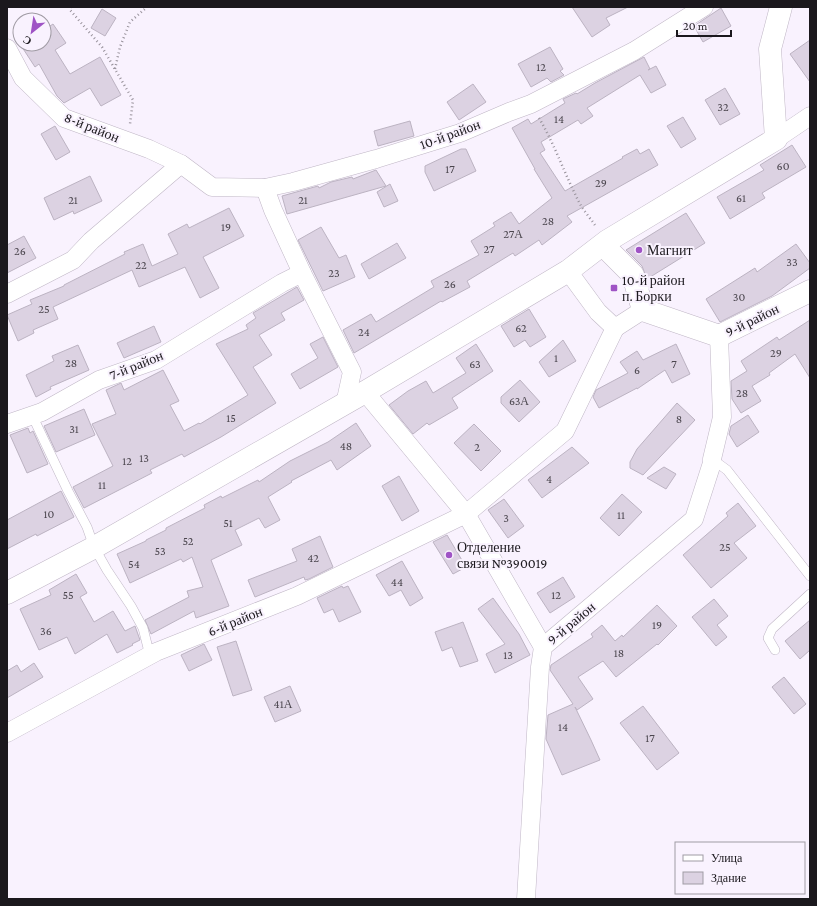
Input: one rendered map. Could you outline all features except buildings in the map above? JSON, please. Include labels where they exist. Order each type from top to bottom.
[{"type":"street","name":"10-й район","points":[[181,164],[212,188],[265,188],[293,182],[376,159],[460,133],[531,104],[634,51],[704,7]]},
{"type":"street","points":[[776,139],[770,49],[780,7]]},
{"type":"street","name":"8-й район","points":[[7,48],[23,78],[64,118],[149,149],[181,164]]},
{"type":"street","points":[[7,593],[94,547],[345,404],[568,271],[605,243],[776,139],[810,116]]},
{"type":"street","points":[[7,294],[72,260],[102,231],[181,164]]},
{"type":"street","points":[[265,188],[273,210],[302,273],[352,372],[345,404]]},
{"type":"street","points":[[605,243],[633,275],[643,310]]},
{"type":"street","points":[[568,271],[598,312],[615,328],[643,310]]},
{"type":"street","name":"7-й район","points":[[7,424],[42,412],[99,380],[156,360],[282,283],[302,273]]},
{"type":"street","name":"9-й район","points":[[526,899],[540,668],[543,648],[694,518],[712,463],[722,417],[720,336],[810,291]]},
{"type":"street","points":[[643,310],[720,336]]},
{"type":"street","name":"6-й район","points":[[7,733],[150,656],[297,596],[466,514],[564,431],[615,328]]},
{"type":"street","points":[[365,392],[466,514],[543,648]]},
{"type":"lane","points":[[32,415],[87,527],[94,547],[143,628],[150,656]]},
{"type":"lane","points":[[712,459],[727,470],[810,576]]},
{"type":"lane","points":[[775,650],[768,638],[772,629],[810,594]]},
{"type":"path","points":[[71,7],[70,10],[102,47],[133,100],[128,141]]},
{"type":"path","points":[[115,70],[120,47],[130,22],[147,7]]},
{"type":"path","points":[[531,104],[550,137],[580,204],[605,243]]},
{"type":"place","name":"Магнит","points":[[639,250]]},
{"type":"place","name":"10-й район п. Борки","points":[[614,288]]},
{"type":"place","name":"Отделение связи №390019","points":[[449,555]]}]
